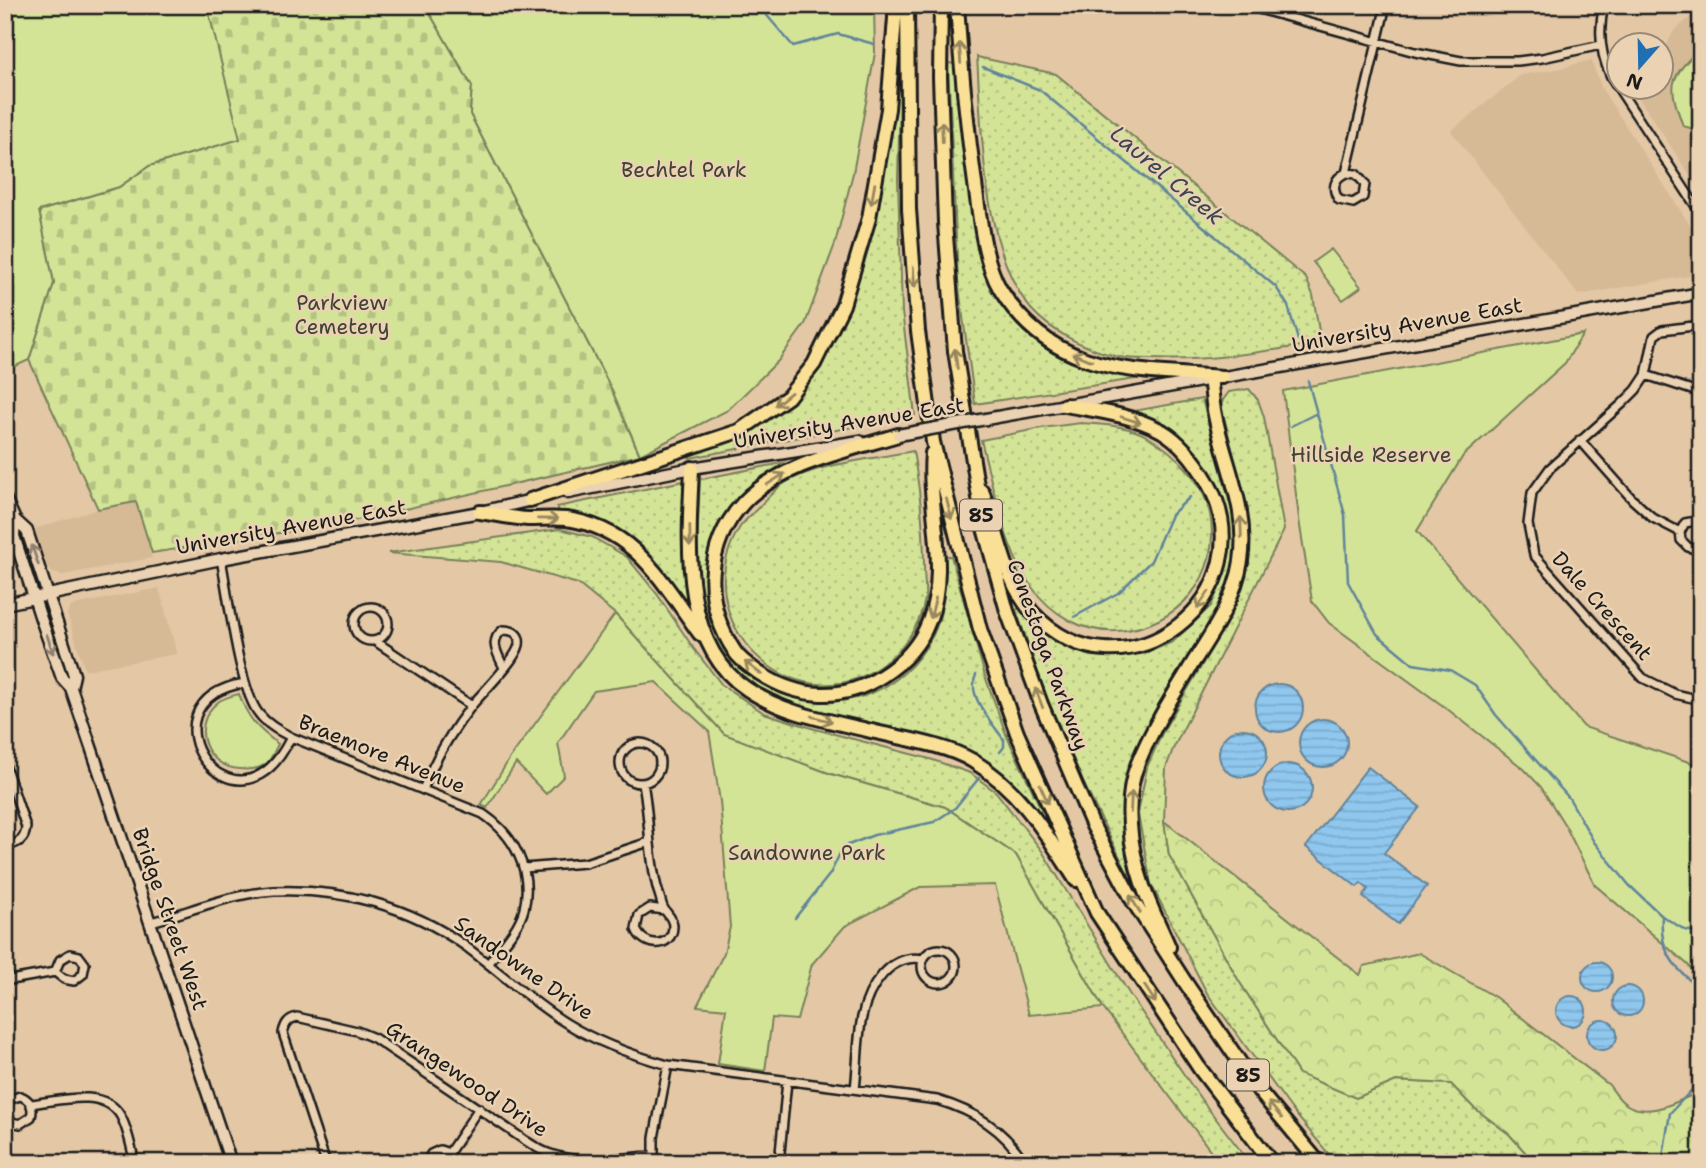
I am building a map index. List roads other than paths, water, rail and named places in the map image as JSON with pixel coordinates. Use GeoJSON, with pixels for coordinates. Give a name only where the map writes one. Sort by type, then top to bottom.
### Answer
{"type":"FeatureCollection","features":[{"type":"Feature","properties":{"kind":"highway"},"geometry":{"type":"LineString","coordinates":[[530,500],[739,431],[788,397],[814,364],[843,305],[869,218],[888,109],[896,5]]}},
{"type":"Feature","properties":{"kind":"highway","name":"85"},"geometry":{"type":"LineString","coordinates":[[906,5],[909,209],[918,331],[933,443],[980,629],[1017,733],[1097,913],[1200,1069],[1272,1163]]}},
{"type":"Feature","properties":{"kind":"highway","name":"Conestoga Parkway"},"geometry":{"type":"LineString","coordinates":[[941,5],[940,77],[945,223],[955,351],[984,528],[1007,611],[1041,704],[1092,824],[1133,901],[1260,1092],[1319,1163]]}},
{"type":"Feature","properties":{"kind":"highway"},"geometry":{"type":"LineString","coordinates":[[957,5],[963,103],[982,238],[998,287],[1020,318],[1049,342],[1085,359],[1134,370],[1216,378],[1214,410],[1237,494],[1242,522],[1241,561],[1231,593],[1208,640],[1175,692],[1137,765],[1129,803],[1134,851],[1142,884],[1185,982]]}},
{"type":"Feature","properties":{"kind":"highway"},"geometry":{"type":"LineString","coordinates":[[973,468],[1016,588],[1032,612],[1055,632],[1085,645],[1119,650],[1146,645],[1172,632],[1190,618],[1208,593],[1219,570],[1223,533],[1215,495],[1195,459],[1162,431],[1128,418],[1065,405]]}},
{"type":"Feature","properties":{"kind":"highway"},"geometry":{"type":"LineString","coordinates":[[898,435],[788,472],[745,501],[720,540],[714,559],[714,612],[736,654],[769,679],[794,690],[820,695],[862,689],[898,666],[920,642],[930,619],[937,589],[937,529],[930,476],[933,443]]}},
{"type":"Feature","properties":{"kind":"highway"},"geometry":{"type":"LineString","coordinates":[[692,468],[692,580],[705,641]]}},
{"type":"Feature","properties":{"kind":"highway"},"geometry":{"type":"LineString","coordinates":[[480,512],[525,519],[566,519],[604,528],[635,549],[661,579],[732,676],[746,689],[789,710],[928,744],[972,760],[1010,788],[1036,818],[1097,913]]}},
{"type":"Feature","properties":{"kind":"main road","name":"University Avenue East"},"geometry":{"type":"LineString","coordinates":[[5,604],[221,558],[480,512],[692,468],[898,435],[1701,293]]}},
{"type":"Feature","properties":{"kind":"main road","name":"Bridge Street West"},"geometry":{"type":"LineString","coordinates":[[5,498],[15,520],[27,531],[74,675],[71,688]]}},
{"type":"Feature","properties":{"kind":"main road","name":"Bridge Street West"},"geometry":{"type":"LineString","coordinates":[[15,520],[14,536],[34,596],[62,678],[71,688],[231,1163]]}},
{"type":"Feature","properties":{"kind":"street"},"geometry":{"type":"LineString","coordinates":[[1244,5],[1436,57],[1488,62],[1542,58],[1601,46]]}},
{"type":"Feature","properties":{"kind":"street"},"geometry":{"type":"LineString","coordinates":[[1346,173],[1356,174],[1364,184],[1363,197],[1353,203],[1343,202],[1335,193],[1337,179],[1346,173],[1386,5]]}},
{"type":"Feature","properties":{"kind":"street"},"geometry":{"type":"LineString","coordinates":[[1604,5],[1601,16],[1603,60],[1611,77],[1701,214]]}},
{"type":"Feature","properties":{"kind":"street","name":"Dale Crescent"},"geometry":{"type":"LineString","coordinates":[[1701,325],[1662,330],[1654,336],[1646,375],[1622,404],[1550,468],[1532,493],[1528,524],[1534,555],[1643,678],[1675,694],[1701,700]]}},
{"type":"Feature","properties":{"kind":"street"},"geometry":{"type":"LineString","coordinates":[[1646,375],[1701,393]]}},
{"type":"Feature","properties":{"kind":"street"},"geometry":{"type":"LineString","coordinates":[[1580,440],[1633,500],[1653,518],[1680,532]]}},
{"type":"Feature","properties":{"kind":"street"},"geometry":{"type":"LineString","coordinates":[[1701,520],[1685,523],[1680,532],[1681,540],[1688,547],[1701,551]]}},
{"type":"Feature","properties":{"kind":"street","name":"Braemore Avenue"},"geometry":{"type":"LineString","coordinates":[[221,558],[245,683],[259,714],[276,729],[291,737],[472,809],[493,821],[517,849],[524,868],[524,910],[513,931],[488,964]]}},
{"type":"Feature","properties":{"kind":"street"},"geometry":{"type":"LineString","coordinates":[[375,641],[387,632],[389,625],[383,611],[370,607],[359,612],[354,624],[358,635],[375,641],[472,706]]}},
{"type":"Feature","properties":{"kind":"street"},"geometry":{"type":"LineString","coordinates":[[424,790],[443,748],[472,706],[504,668],[519,647],[517,634],[511,630],[503,630],[494,640],[504,668]]}},
{"type":"Feature","properties":{"kind":"street"},"geometry":{"type":"LineString","coordinates":[[245,683],[211,695],[201,707],[194,731],[197,751],[204,762],[213,770],[234,780],[254,778],[272,767],[291,737]]}},
{"type":"Feature","properties":{"kind":"street"},"geometry":{"type":"LineString","coordinates":[[635,744],[647,744],[655,750],[660,761],[656,774],[643,783],[629,780],[621,770],[622,752],[635,744]]}},
{"type":"Feature","properties":{"kind":"street"},"geometry":{"type":"LineString","coordinates":[[5,765],[26,827],[25,836],[19,842],[5,847]]}},
{"type":"Feature","properties":{"kind":"street"},"geometry":{"type":"LineString","coordinates":[[643,783],[655,881],[664,910],[673,922],[669,937],[664,941],[654,944],[642,940],[636,929],[639,915],[650,908],[664,910]]}},
{"type":"Feature","properties":{"kind":"street"},"geometry":{"type":"LineString","coordinates":[[524,868],[585,863],[649,842]]}},
{"type":"Feature","properties":{"kind":"street","name":"Sandowne Drive"},"geometry":{"type":"LineString","coordinates":[[151,922],[253,894],[321,892],[362,899],[408,914],[431,925],[463,944],[566,1023],[632,1055],[668,1065],[937,1100],[960,1107],[1000,1132],[1016,1148],[1025,1163]]}},
{"type":"Feature","properties":{"kind":"street"},"geometry":{"type":"LineString","coordinates":[[855,1089],[862,1017],[877,981],[894,964],[910,957],[923,959],[935,949],[946,950],[954,957],[955,973],[942,983],[932,982],[923,975],[923,959]]}},
{"type":"Feature","properties":{"kind":"street"},"geometry":{"type":"LineString","coordinates":[[5,981],[55,972],[64,979],[74,981],[83,974],[85,964],[79,956],[66,955],[60,960],[55,972]]}},
{"type":"Feature","properties":{"kind":"street","name":"Grangewood Drive"},"geometry":{"type":"LineString","coordinates":[[326,1163],[284,1033],[285,1025],[291,1018],[297,1017],[366,1034],[547,1153],[568,1159],[654,1159]]}},
{"type":"Feature","properties":{"kind":"street"},"geometry":{"type":"LineString","coordinates":[[654,1159],[655,1131],[668,1065]]}},
{"type":"Feature","properties":{"kind":"street"},"geometry":{"type":"LineString","coordinates":[[779,1163],[787,1081]]}},
{"type":"Feature","properties":{"kind":"street"},"geometry":{"type":"LineString","coordinates":[[31,1104],[31,1117],[24,1123],[12,1122],[5,1110],[8,1102],[15,1097],[24,1098],[31,1104],[92,1098],[107,1101],[120,1115],[135,1163]]}},
{"type":"Feature","properties":{"kind":"street"},"geometry":{"type":"LineString","coordinates":[[449,1153],[479,1108]]}},
{"type":"Feature","properties":{"kind":"street"},"geometry":{"type":"LineString","coordinates":[[427,1163],[435,1151],[449,1153]]}},
{"type":"Feature","properties":{"kind":"street"},"geometry":{"type":"LineString","coordinates":[[449,1153],[454,1163]]}},
{"type":"Feature","properties":{"kind":"water"},"geometry":{"type":"Polygon","coordinates":[[[1279,684],[1296,691],[1303,708],[1296,725],[1279,732],[1262,725],[1255,708],[1262,691],[1279,684]]]}},
{"type":"Feature","properties":{"kind":"water"},"geometry":{"type":"Polygon","coordinates":[[[1323,719],[1340,726],[1347,743],[1340,760],[1323,767],[1306,760],[1299,743],[1306,726],[1323,719]]]}},
{"type":"Feature","properties":{"kind":"water"},"geometry":{"type":"Polygon","coordinates":[[[1243,729],[1260,736],[1267,753],[1260,770],[1243,777],[1226,770],[1219,753],[1226,736],[1243,729]]]}},
{"type":"Feature","properties":{"kind":"water"},"geometry":{"type":"Polygon","coordinates":[[[1288,764],[1305,771],[1312,788],[1305,805],[1288,812],[1271,805],[1264,788],[1271,771],[1288,764]]]}},
{"type":"Feature","properties":{"kind":"water"},"geometry":{"type":"Polygon","coordinates":[[[1368,767],[1420,807],[1384,853],[1427,886],[1398,924],[1363,897],[1368,889],[1361,883],[1357,887],[1306,847],[1368,767]]]}},
{"type":"Feature","properties":{"kind":"water"},"geometry":{"type":"Polygon","coordinates":[[[1597,962],[1608,966],[1612,977],[1608,988],[1597,992],[1586,988],[1582,977],[1586,966],[1597,962]]]}},
{"type":"Feature","properties":{"kind":"water"},"geometry":{"type":"Polygon","coordinates":[[[1628,986],[1639,990],[1643,1001],[1639,1012],[1628,1016],[1617,1012],[1613,1001],[1617,990],[1628,986]]]}},
{"type":"Feature","properties":{"kind":"water"},"geometry":{"type":"Polygon","coordinates":[[[1571,996],[1582,1000],[1586,1011],[1582,1022],[1571,1026],[1560,1022],[1556,1011],[1560,1000],[1571,996]]]}},
{"type":"Feature","properties":{"kind":"water"},"geometry":{"type":"Polygon","coordinates":[[[1602,1020],[1613,1024],[1617,1035],[1613,1046],[1602,1050],[1591,1046],[1587,1035],[1591,1024],[1602,1020]]]}},
{"type":"Feature","properties":{"kind":"waterway","name":"Laurel Creek"},"geometry":{"type":"LineString","coordinates":[[758,5],[793,46],[838,34],[874,44]]}},
{"type":"Feature","properties":{"kind":"waterway","name":"Laurel Creek"},"geometry":{"type":"LineString","coordinates":[[983,67],[1040,90],[1276,287],[1288,306],[1298,340]]}},
{"type":"Feature","properties":{"kind":"waterway"},"geometry":{"type":"LineString","coordinates":[[1308,381],[1345,515],[1348,582],[1377,634],[1413,664],[1450,670],[1475,685],[1496,715],[1569,798],[1594,842],[1629,885],[1662,916],[1685,930],[1701,933]]}},
{"type":"Feature","properties":{"kind":"waterway"},"geometry":{"type":"LineString","coordinates":[[1291,426],[1317,413]]}},
{"type":"Feature","properties":{"kind":"waterway"},"geometry":{"type":"LineString","coordinates":[[1074,617],[1118,593],[1151,561],[1171,515],[1190,497]]}},
{"type":"Feature","properties":{"kind":"waterway"},"geometry":{"type":"LineString","coordinates":[[976,675],[974,691],[977,700],[1004,740],[1004,747],[1000,752]]}},
{"type":"Feature","properties":{"kind":"waterway"},"geometry":{"type":"LineString","coordinates":[[795,918],[830,874],[843,847],[874,835],[934,822],[955,808],[979,778]]}},
{"type":"Feature","properties":{"kind":"waterway"},"geometry":{"type":"LineString","coordinates":[[1662,916],[1666,950],[1676,966],[1701,991]]}},
{"type":"Feature","properties":{"kind":"waterway"},"geometry":{"type":"LineString","coordinates":[[1662,1163],[1670,1113],[1701,1080]]}},
{"type":"Feature","properties":{"kind":"park label","name":"Bechtel Park"},"geometry":{"type":"Point","coordinates":[684,170]}},
{"type":"Feature","properties":{"kind":"park label","name":"Parkview Cemetery"},"geometry":{"type":"Point","coordinates":[342,315]}},
{"type":"Feature","properties":{"kind":"park label","name":"Hillside Reserve"},"geometry":{"type":"Point","coordinates":[1371,455]}},
{"type":"Feature","properties":{"kind":"park label","name":"Sandowne Park"},"geometry":{"type":"Point","coordinates":[807,853]}}]}
